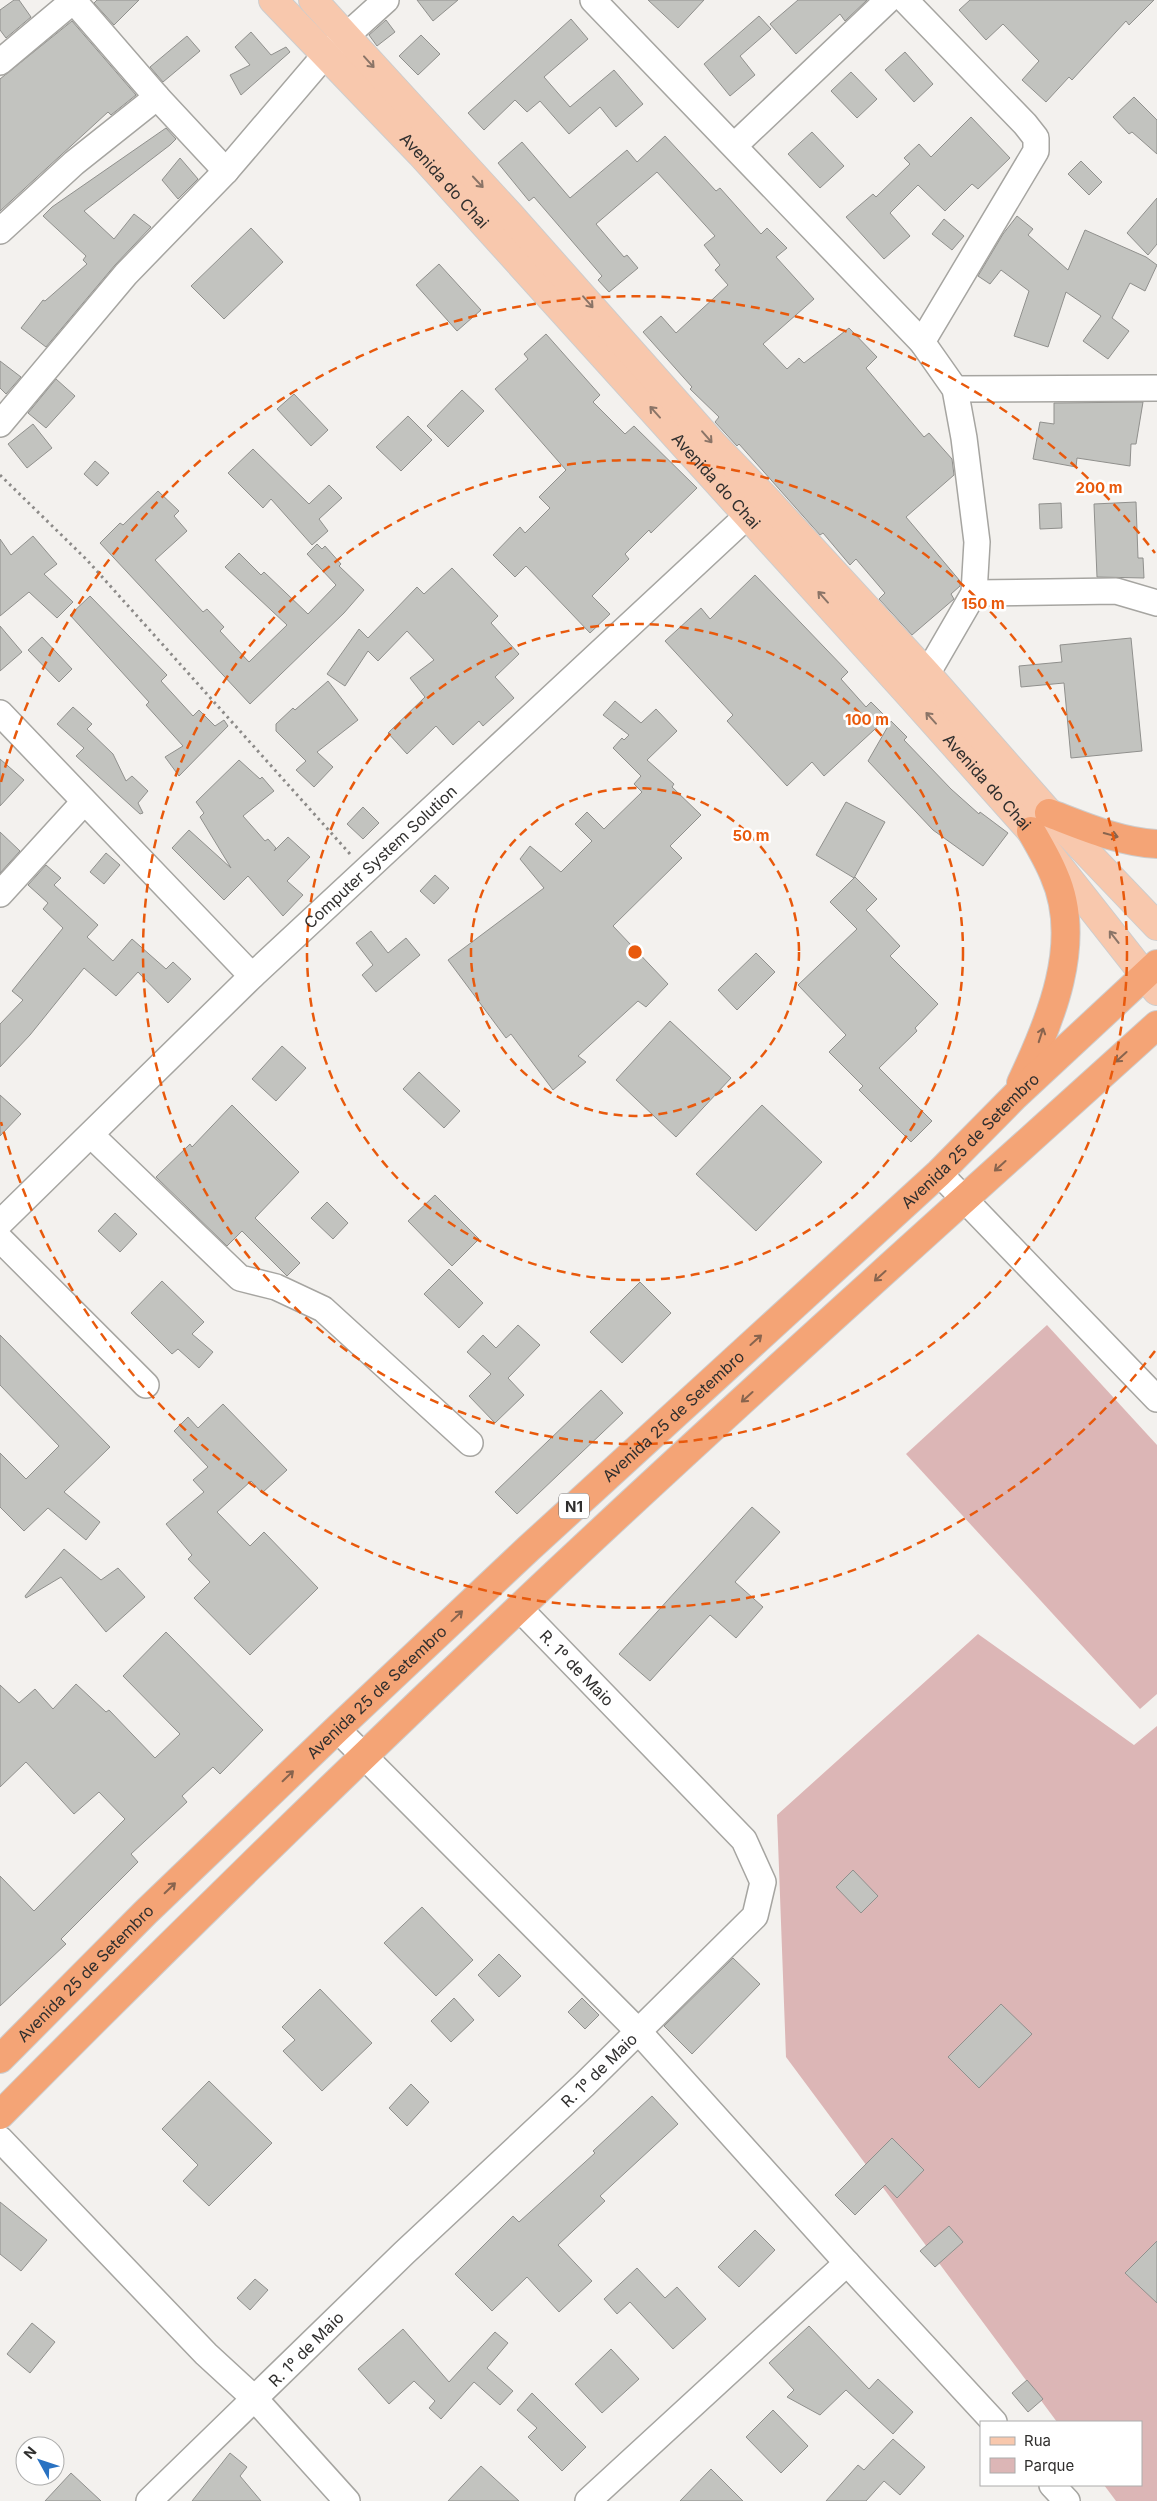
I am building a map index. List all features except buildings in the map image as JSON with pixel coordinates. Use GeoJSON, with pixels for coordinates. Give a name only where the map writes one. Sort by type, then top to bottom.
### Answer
{"type":"FeatureCollection","features":[{"type":"Feature","properties":{"kind":"highway"},"geometry":{"type":"LineString","coordinates":[[1015,1096],[1036,1050],[1058,986],[1066,943],[1064,905],[1040,822],[1094,830],[1141,843],[1157,844]]}},
{"type":"Feature","properties":{"kind":"highway","name":"Avenida 25 de Setembro"},"geometry":{"type":"LineString","coordinates":[[0,2059],[146,1912],[528,1549],[939,1173],[1015,1096],[1153,977]]}},
{"type":"Feature","properties":{"kind":"highway","name":"N1"},"geometry":{"type":"LineString","coordinates":[[0,2115],[174,1940],[363,1755],[555,1574],[1157,1025]]}},
{"type":"Feature","properties":{"kind":"highway"},"geometry":{"type":"LineString","coordinates":[[528,1549],[555,1574]]}},
{"type":"Feature","properties":{"kind":"highway"},"geometry":{"type":"LineString","coordinates":[[146,1912],[174,1940]]}},
{"type":"Feature","properties":{"kind":"main road","name":"Avenida do Chai"},"geometry":{"type":"LineString","coordinates":[[273,0],[757,506],[927,674],[1040,822],[1153,977]]}},
{"type":"Feature","properties":{"kind":"main road","name":"Avenida do Chai"},"geometry":{"type":"LineString","coordinates":[[313,0],[714,445],[757,506],[1040,822],[1157,926]]}},
{"type":"Feature","properties":{"kind":"street"},"geometry":{"type":"LineString","coordinates":[[0,62],[73,0],[157,97],[226,170]]}},
{"type":"Feature","properties":{"kind":"street"},"geometry":{"type":"LineString","coordinates":[[0,424],[126,274],[226,170],[325,56],[386,0]]}},
{"type":"Feature","properties":{"kind":"street"},"geometry":{"type":"LineString","coordinates":[[593,0],[735,145],[922,342],[955,389],[967,455],[976,542],[974,593],[927,674]]}},
{"type":"Feature","properties":{"kind":"street"},"geometry":{"type":"LineString","coordinates":[[735,145],[888,0]]}},
{"type":"Feature","properties":{"kind":"street"},"geometry":{"type":"LineString","coordinates":[[905,0],[1025,124],[1036,138],[1036,151],[922,342]]}},
{"type":"Feature","properties":{"kind":"street"},"geometry":{"type":"LineString","coordinates":[[0,232],[74,163],[157,97]]}},
{"type":"Feature","properties":{"kind":"street"},"geometry":{"type":"LineString","coordinates":[[955,389],[1157,388]]}},
{"type":"Feature","properties":{"kind":"street","name":"Computer System Solution"},"geometry":{"type":"LineString","coordinates":[[0,1223],[252,976],[757,506]]}},
{"type":"Feature","properties":{"kind":"street"},"geometry":{"type":"LineString","coordinates":[[974,593],[1116,591],[1157,603]]}},
{"type":"Feature","properties":{"kind":"street"},"geometry":{"type":"LineString","coordinates":[[0,713],[252,976]]}},
{"type":"Feature","properties":{"kind":"street"},"geometry":{"type":"LineString","coordinates":[[0,894],[84,802]]}},
{"type":"Feature","properties":{"kind":"street"},"geometry":{"type":"LineString","coordinates":[[90,1134],[240,1278],[276,1287],[322,1309],[470,1443]]}},
{"type":"Feature","properties":{"kind":"street"},"geometry":{"type":"LineString","coordinates":[[939,1173],[1157,1399]]}},
{"type":"Feature","properties":{"kind":"street"},"geometry":{"type":"LineString","coordinates":[[0,1239],[146,1385]]}},
{"type":"Feature","properties":{"kind":"street","name":"R. 1º de Maio"},"geometry":{"type":"LineString","coordinates":[[149,2501],[404,2253],[639,2032],[755,1916],[763,1882],[744,1840],[519,1608]]}},
{"type":"Feature","properties":{"kind":"street"},"geometry":{"type":"LineString","coordinates":[[337,1730],[639,2032],[847,2263],[993,2421]]}},
{"type":"Feature","properties":{"kind":"street"},"geometry":{"type":"LineString","coordinates":[[0,2139],[206,2354],[255,2399],[347,2501]]}},
{"type":"Feature","properties":{"kind":"street"},"geometry":{"type":"LineString","coordinates":[[588,2501],[847,2263]]}},
{"type":"Feature","properties":{"kind":"path"},"geometry":{"type":"LineString","coordinates":[[0,475],[88,560],[366,871]]}},
{"type":"Feature","properties":{"kind":"green space"},"geometry":{"type":"Polygon","coordinates":[[[1047,1325],[1157,1445],[1157,1694],[1140,1709],[906,1454],[1047,1325]]]}},
{"type":"Feature","properties":{"kind":"green space"},"geometry":{"type":"Polygon","coordinates":[[[978,1634],[1134,1745],[1157,1726],[1157,2501],[1116,2501],[1105,2486],[1142,2486],[1142,2421],[1056,2421],[786,2057],[777,1815],[978,1634]]]}}]}
